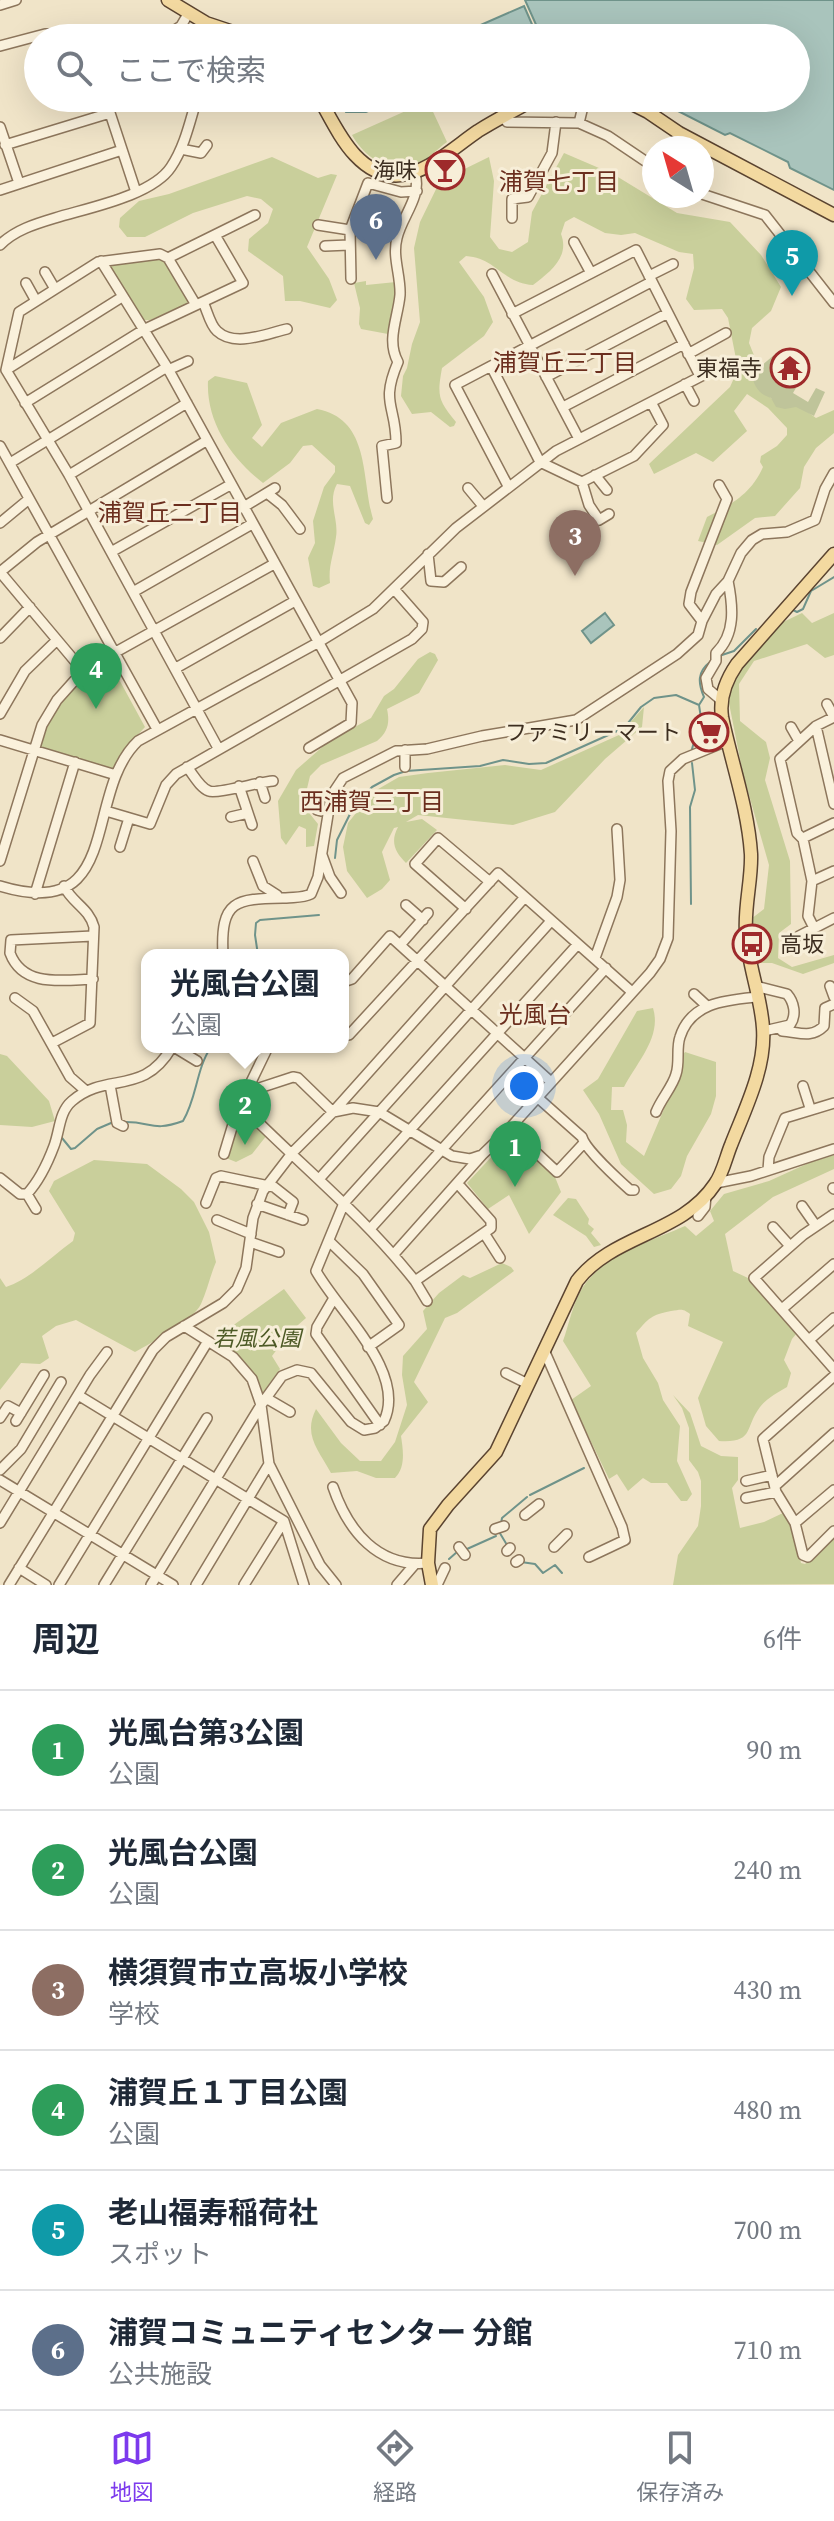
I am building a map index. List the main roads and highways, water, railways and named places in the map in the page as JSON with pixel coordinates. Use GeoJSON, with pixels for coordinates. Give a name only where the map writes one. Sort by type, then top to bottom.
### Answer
{"type":"FeatureCollection","features":[{"type":"Feature","properties":{"kind":"main road"},"geometry":{"type":"LineString","coordinates":[[168,0],[204,24]]}},
{"type":"Feature","properties":{"kind":"main road"},"geometry":{"type":"LineString","coordinates":[[327,112],[348,146],[364,163],[385,174],[415,174],[511,112]]}},
{"type":"Feature","properties":{"kind":"main road"},"geometry":{"type":"LineString","coordinates":[[648,112],[679,133],[834,215]]}},
{"type":"Feature","properties":{"kind":"main road"},"geometry":{"type":"LineString","coordinates":[[434,1585],[421,1563],[430,1529],[496,1452],[577,1281],[585,1271],[614,1250],[691,1210],[716,1183],[761,1061],[764,1031],[746,929],[751,866],[748,831],[722,717],[721,700],[737,664],[834,554]]}},
{"type":"Feature","properties":{"kind":"water"},"geometry":{"type":"Polygon","coordinates":[[[525,0],[834,0],[834,190],[790,168],[788,162],[680,112],[810,112],[810,24],[536,24],[525,0]]]}},
{"type":"Feature","properties":{"kind":"water"},"geometry":{"type":"Polygon","coordinates":[[[524,6],[532,24],[483,24],[524,6]]]}},
{"type":"Feature","properties":{"kind":"water"},"geometry":{"type":"Polygon","coordinates":[[[374,199],[389,205],[380,232],[364,227],[374,199]]]}},
{"type":"Feature","properties":{"kind":"water"},"geometry":{"type":"Polygon","coordinates":[[[605,613],[614,625],[591,643],[582,631],[605,613]]]}},
{"type":"Feature","properties":{"kind":"waterway"},"geometry":{"type":"LineString","coordinates":[[791,609],[797,612],[803,609],[811,591],[834,577]]}},
{"type":"Feature","properties":{"kind":"waterway"},"geometry":{"type":"LineString","coordinates":[[719,656],[734,651],[756,629]]}},
{"type":"Feature","properties":{"kind":"waterway"},"geometry":{"type":"LineString","coordinates":[[335,858],[337,840],[353,808],[372,787],[394,775],[406,771],[480,766],[503,760],[546,763],[624,728],[641,707],[654,698],[676,695],[699,705],[704,697],[701,674],[710,662]]}},
{"type":"Feature","properties":{"kind":"waterway"},"geometry":{"type":"LineString","coordinates":[[692,749],[701,718],[699,705]]}},
{"type":"Feature","properties":{"kind":"waterway"},"geometry":{"type":"LineString","coordinates":[[691,904],[690,807],[695,790],[692,763]]}},
{"type":"Feature","properties":{"kind":"waterway"},"geometry":{"type":"LineString","coordinates":[[257,949],[256,923],[260,920],[319,915]]}},
{"type":"Feature","properties":{"kind":"waterway"},"geometry":{"type":"LineString","coordinates":[[126,1122],[159,1126],[183,1121],[208,1053]]}},
{"type":"Feature","properties":{"kind":"waterway"},"geometry":{"type":"LineString","coordinates":[[62,1138],[71,1149],[75,1148],[97,1129],[111,1123]]}},
{"type":"Feature","properties":{"kind":"waterway"},"geometry":{"type":"LineString","coordinates":[[530,1495],[584,1468]]}},
{"type":"Feature","properties":{"kind":"waterway"},"geometry":{"type":"LineString","coordinates":[[501,1524],[502,1518],[527,1497]]}},
{"type":"Feature","properties":{"kind":"waterway"},"geometry":{"type":"LineString","coordinates":[[498,1530],[507,1545]]}},
{"type":"Feature","properties":{"kind":"waterway"},"geometry":{"type":"LineString","coordinates":[[467,1549],[496,1536]]}},
{"type":"Feature","properties":{"kind":"waterway"},"geometry":{"type":"LineString","coordinates":[[449,1559],[457,1552]]}},
{"type":"Feature","properties":{"kind":"waterway"},"geometry":{"type":"LineString","coordinates":[[521,1562],[535,1564],[543,1573],[555,1565],[562,1573]]}},
{"type":"Feature","properties":{"kind":"place","name":"海味"},"geometry":{"type":"Point","coordinates":[445,170]}},
{"type":"Feature","properties":{"kind":"place","name":"浦賀コミュニティセンター 分館"},"geometry":{"type":"Point","coordinates":[376,260]}},
{"type":"Feature","properties":{"kind":"place","name":"老山福寿稲荷社"},"geometry":{"type":"Point","coordinates":[792,296]}},
{"type":"Feature","properties":{"kind":"place","name":"東福寺"},"geometry":{"type":"Point","coordinates":[790,368]}},
{"type":"Feature","properties":{"kind":"place","name":"横須賀市立高坂小学校"},"geometry":{"type":"Point","coordinates":[575,576]}},
{"type":"Feature","properties":{"kind":"place","name":"浦賀丘１丁目公園"},"geometry":{"type":"Point","coordinates":[96,709]}},
{"type":"Feature","properties":{"kind":"place","name":"ファミリーマート"},"geometry":{"type":"Point","coordinates":[709,732]}},
{"type":"Feature","properties":{"kind":"place","name":"高坂"},"geometry":{"type":"Point","coordinates":[752,944]}},
{"type":"Feature","properties":{"kind":"place","name":"光風台公園"},"geometry":{"type":"Point","coordinates":[245,1145]}},
{"type":"Feature","properties":{"kind":"place","name":"光風台第3公園"},"geometry":{"type":"Point","coordinates":[515,1187]}},
{"type":"Feature","properties":{"kind":"district","name":"浦賀七丁目"},"geometry":{"type":"Point","coordinates":[559,181]}},
{"type":"Feature","properties":{"kind":"district","name":"浦賀丘三丁目"},"geometry":{"type":"Point","coordinates":[565,362]}},
{"type":"Feature","properties":{"kind":"district","name":"浦賀丘二丁目"},"geometry":{"type":"Point","coordinates":[170,512]}},
{"type":"Feature","properties":{"kind":"district","name":"西浦賀三丁目"},"geometry":{"type":"Point","coordinates":[372,801]}},
{"type":"Feature","properties":{"kind":"district","name":"光風台"},"geometry":{"type":"Point","coordinates":[535,1014]}},
{"type":"Feature","properties":{"kind":"park label","name":"若風公園"},"geometry":{"type":"Point","coordinates":[257,1338]}}]}
